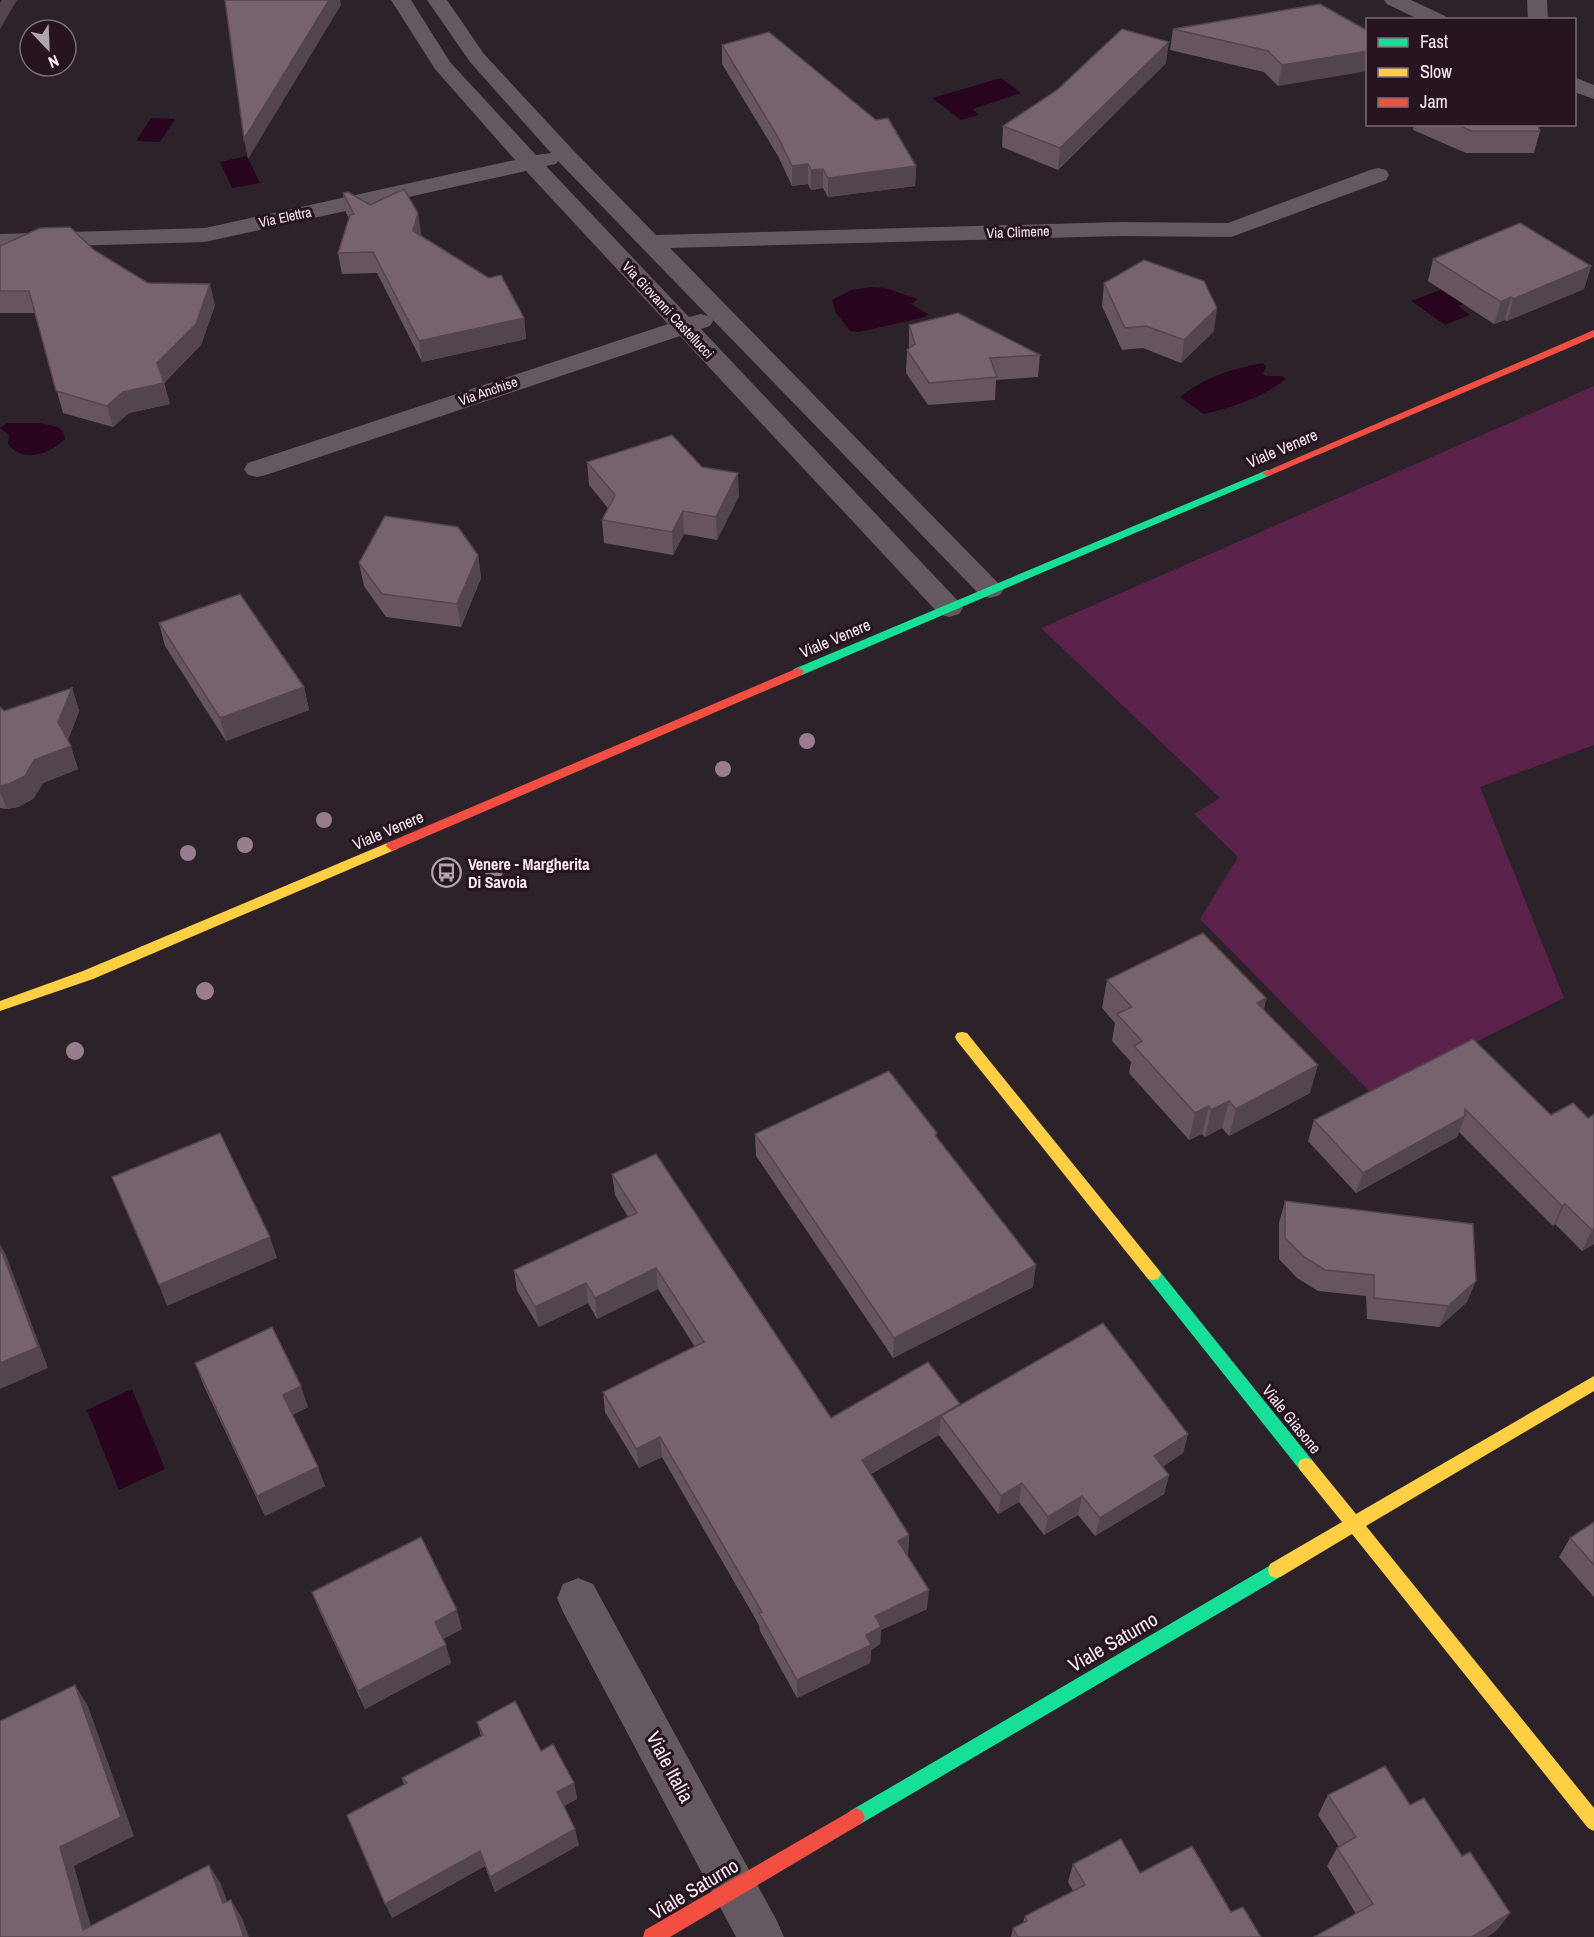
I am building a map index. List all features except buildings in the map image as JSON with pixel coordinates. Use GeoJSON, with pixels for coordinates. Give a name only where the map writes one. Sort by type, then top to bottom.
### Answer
{"type":"FeatureCollection","features":[{"type":"Feature","properties":{"kind":"street","name":"Via Giovanni Castellucci"},"geometry":{"type":"LineString","coordinates":[[402,0],[442,65],[529,164],[949,608]]}},
{"type":"Feature","properties":{"kind":"street","name":"Via Giovanni Castellucci"},"geometry":{"type":"LineString","coordinates":[[437,0],[477,58],[565,155],[990,590]]}},
{"type":"Feature","properties":{"kind":"street"},"geometry":{"type":"LineString","coordinates":[[1394,0],[1434,18]]}},
{"type":"Feature","properties":{"kind":"street"},"geometry":{"type":"LineString","coordinates":[[1537,0],[1538,18]]}},
{"type":"Feature","properties":{"kind":"street"},"geometry":{"type":"LineString","coordinates":[[1576,84],[1594,93]]}},
{"type":"Feature","properties":{"kind":"street","name":"Via Elettra"},"geometry":{"type":"LineString","coordinates":[[0,241],[205,235],[565,155]]}},
{"type":"Feature","properties":{"kind":"street","name":"Via Climene"},"geometry":{"type":"LineString","coordinates":[[649,242],[1119,229],[1231,230],[1378,175]]}},
{"type":"Feature","properties":{"kind":"street","name":"Via Anchise"},"geometry":{"type":"LineString","coordinates":[[257,469],[720,315]]}},
{"type":"Feature","properties":{"kind":"street","name":"Viale Venere"},"geometry":{"type":"LineString","coordinates":[[88,975],[1594,333]]}},
{"type":"Feature","properties":{"kind":"street"},"geometry":{"type":"LineString","coordinates":[[0,1006],[88,975]]}},
{"type":"Feature","properties":{"kind":"street"},"geometry":{"type":"LineString","coordinates":[[18,1016],[88,975]]}},
{"type":"Feature","properties":{"kind":"street","name":"Viale Giasone"},"geometry":{"type":"LineString","coordinates":[[962,1037],[1594,1822]]}},
{"type":"Feature","properties":{"kind":"street","name":"Viale Saturno"},"geometry":{"type":"LineString","coordinates":[[652,1937],[1594,1383]]}},
{"type":"Feature","properties":{"kind":"street","name":"Viale Italia"},"geometry":{"type":"LineString","coordinates":[[578,1598],[761,1937]]}},
{"type":"Feature","properties":{"kind":"shaded area"},"geometry":{"type":"Polygon","coordinates":[[[1001,78],[1021,93],[973,109],[979,115],[961,120],[932,98],[1001,78]]]}},
{"type":"Feature","properties":{"kind":"shaded area"},"geometry":{"type":"Polygon","coordinates":[[[151,118],[175,119],[160,142],[136,141],[151,118]]]}},
{"type":"Feature","properties":{"kind":"shaded area"},"geometry":{"type":"Polygon","coordinates":[[[247,156],[260,183],[232,188],[220,162],[247,156]]]}},
{"type":"Feature","properties":{"kind":"shaded area"},"geometry":{"type":"Polygon","coordinates":[[[1480,275],[1502,290],[1458,306],[1470,315],[1445,325],[1411,301],[1480,275]]]}},
{"type":"Feature","properties":{"kind":"shaded area"},"geometry":{"type":"Polygon","coordinates":[[[885,288],[918,299],[911,304],[928,314],[925,317],[859,332],[850,331],[836,313],[832,300],[851,290],[885,288]]]}},
{"type":"Feature","properties":{"kind":"shaded area"},"geometry":{"type":"Polygon","coordinates":[[[1263,363],[1266,366],[1263,374],[1282,376],[1286,379],[1267,392],[1247,401],[1204,414],[1180,397],[1199,384],[1219,375],[1263,363]]]}},
{"type":"Feature","properties":{"kind":"shaded area"},"geometry":{"type":"Polygon","coordinates":[[[1594,386],[1594,745],[1480,787],[1564,998],[1372,1094],[1200,919],[1238,857],[1194,814],[1220,798],[1041,628],[1594,386]]]}},
{"type":"Feature","properties":{"kind":"shaded area"},"geometry":{"type":"Polygon","coordinates":[[[7,423],[40,423],[58,427],[63,431],[65,439],[52,449],[36,455],[21,454],[8,444],[9,435],[0,428],[7,423]]]}},
{"type":"Feature","properties":{"kind":"shaded area"},"geometry":{"type":"Polygon","coordinates":[[[132,1389],[165,1469],[119,1490],[87,1410],[132,1389]]]}},
{"type":"Feature","properties":{"kind":"traffic: fast"},"geometry":{"type":"LineString","coordinates":[[798,672],[1267,473]]}},
{"type":"Feature","properties":{"kind":"traffic: fast"},"geometry":{"type":"LineString","coordinates":[[1153,1274],[1306,1465]]}},
{"type":"Feature","properties":{"kind":"traffic: fast"},"geometry":{"type":"LineString","coordinates":[[856,1817],[1276,1570]]}},
{"type":"Feature","properties":{"kind":"traffic: slow"},"geometry":{"type":"LineString","coordinates":[[0,1006],[88,975],[392,846]]}},
{"type":"Feature","properties":{"kind":"traffic: slow"},"geometry":{"type":"LineString","coordinates":[[962,1037],[1153,1274]]}},
{"type":"Feature","properties":{"kind":"traffic: slow"},"geometry":{"type":"LineString","coordinates":[[1276,1570],[1594,1383]]}},
{"type":"Feature","properties":{"kind":"traffic: slow"},"geometry":{"type":"LineString","coordinates":[[1306,1465],[1594,1822]]}},
{"type":"Feature","properties":{"kind":"traffic: jam"},"geometry":{"type":"LineString","coordinates":[[1267,473],[1594,333]]}},
{"type":"Feature","properties":{"kind":"traffic: jam"},"geometry":{"type":"LineString","coordinates":[[392,846],[798,672]]}},
{"type":"Feature","properties":{"kind":"traffic: jam"},"geometry":{"type":"LineString","coordinates":[[652,1937],[856,1817]]}},
{"type":"Feature","properties":{"kind":"place","name":"Venere - Margherita Di Savoia"},"geometry":{"type":"Point","coordinates":[447,873]}}]}
